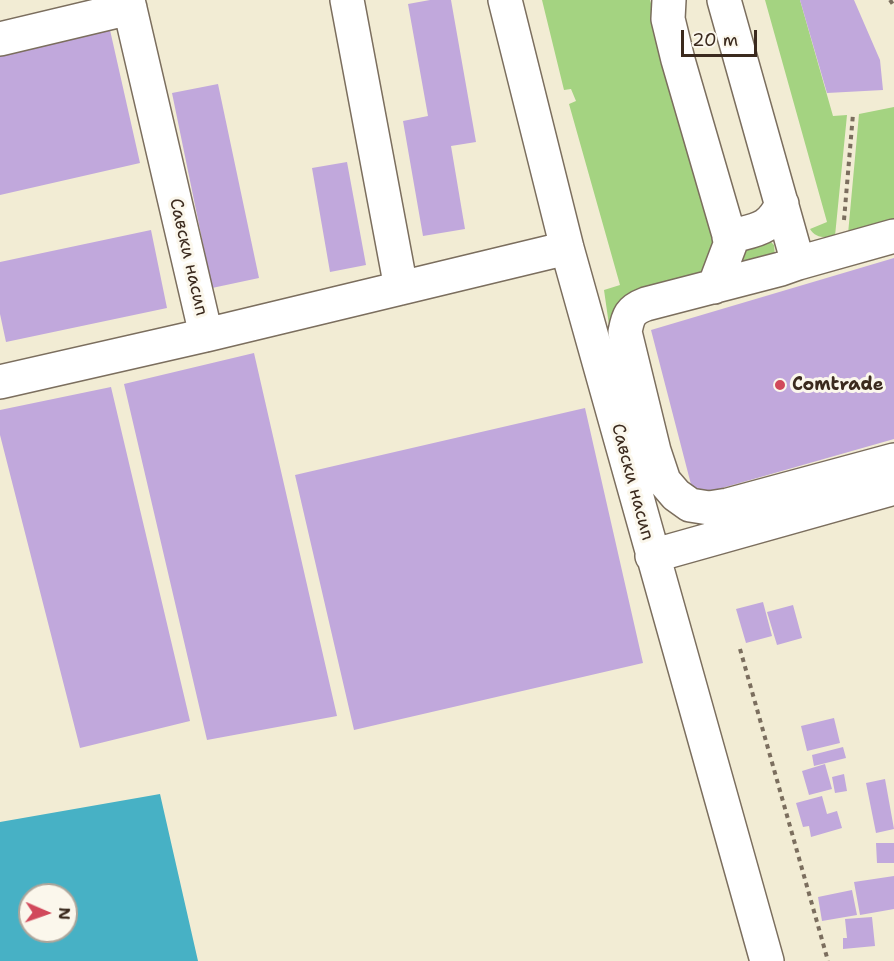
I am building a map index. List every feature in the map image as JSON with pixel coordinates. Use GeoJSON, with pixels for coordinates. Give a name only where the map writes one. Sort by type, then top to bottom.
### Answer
{"type":"FeatureCollection","features":[{"type":"Feature","properties":{"kind":"lane"},"geometry":{"type":"LineString","coordinates":[[347,0],[402,288]]}},
{"type":"Feature","properties":{"kind":"lane","name":"Савски насип"},"geometry":{"type":"LineString","coordinates":[[505,0],[567,248],[767,961]]}},
{"type":"Feature","properties":{"kind":"lane"},"geometry":{"type":"LineString","coordinates":[[669,0],[668,18],[678,60],[731,242],[714,287]]}},
{"type":"Feature","properties":{"kind":"lane"},"geometry":{"type":"LineString","coordinates":[[724,0],[798,263]]}},
{"type":"Feature","properties":{"kind":"lane","name":"Савски насип"},"geometry":{"type":"LineString","coordinates":[[0,39],[129,4],[206,335],[0,382]]}},
{"type":"Feature","properties":{"kind":"lane"},"geometry":{"type":"LineString","coordinates":[[729,237],[762,228],[774,220],[782,204]]}},
{"type":"Feature","properties":{"kind":"lane"},"geometry":{"type":"LineString","coordinates":[[894,236],[646,304],[635,308],[628,319],[625,332],[654,451],[664,482],[690,505],[709,508],[728,505],[894,460]]}},
{"type":"Feature","properties":{"kind":"lane"},"geometry":{"type":"LineString","coordinates":[[206,335],[567,248]]}},
{"type":"Feature","properties":{"kind":"lane"},"geometry":{"type":"LineString","coordinates":[[652,556],[894,488]]}},
{"type":"Feature","properties":{"kind":"path"},"geometry":{"type":"LineString","coordinates":[[890,0],[894,6]]}},
{"type":"Feature","properties":{"kind":"path"},"geometry":{"type":"LineString","coordinates":[[841,251],[853,114]]}},
{"type":"Feature","properties":{"kind":"path"},"geometry":{"type":"LineString","coordinates":[[740,649],[828,961]]}},
{"type":"Feature","properties":{"kind":"green space"},"geometry":{"type":"Polygon","coordinates":[[[542,0],[650,0],[720,242],[703,275],[609,325],[604,290],[620,285],[569,104],[576,101],[571,89],[564,90],[542,0]]]}},
{"type":"Feature","properties":{"kind":"green space"},"geometry":{"type":"Polygon","coordinates":[[[765,0],[800,0],[833,116],[847,115],[835,236],[821,237],[810,229],[827,222],[765,0]]]}},
{"type":"Feature","properties":{"kind":"green space"},"geometry":{"type":"Polygon","coordinates":[[[894,107],[894,220],[848,234],[859,114],[894,107]]]}},
{"type":"Feature","properties":{"kind":"green space"},"geometry":{"type":"Polygon","coordinates":[[[770,241],[774,245],[775,256],[740,264],[742,245],[770,241]]]}},
{"type":"Feature","properties":{"kind":"water"},"geometry":{"type":"Polygon","coordinates":[[[160,794],[198,961],[0,961],[0,822],[160,794]]]}},
{"type":"Feature","properties":{"kind":"building"},"geometry":{"type":"Polygon","coordinates":[[[430,0],[451,0],[476,142],[451,146],[465,229],[423,236],[403,121],[428,116],[408,4],[430,0]]]}},
{"type":"Feature","properties":{"kind":"building"},"geometry":{"type":"Polygon","coordinates":[[[800,0],[854,0],[880,60],[883,90],[827,93],[800,0]]]}},
{"type":"Feature","properties":{"kind":"building"},"geometry":{"type":"Polygon","coordinates":[[[110,30],[140,163],[0,195],[0,55],[110,30]]]}},
{"type":"Feature","properties":{"kind":"building"},"geometry":{"type":"Polygon","coordinates":[[[218,84],[259,278],[212,288],[172,93],[218,84]]]}},
{"type":"Feature","properties":{"kind":"building"},"geometry":{"type":"Polygon","coordinates":[[[347,162],[366,265],[330,272],[312,168],[347,162]]]}},
{"type":"Feature","properties":{"kind":"building"},"geometry":{"type":"Polygon","coordinates":[[[151,230],[167,308],[6,342],[0,314],[0,262],[151,230]]]}},
{"type":"Feature","properties":{"kind":"building","name":"Comtrade"},"geometry":{"type":"Polygon","coordinates":[[[894,258],[894,439],[694,496],[651,330],[894,258]]]}},
{"type":"Feature","properties":{"kind":"building"},"geometry":{"type":"Polygon","coordinates":[[[254,353],[337,716],[207,740],[124,384],[254,353]]]}},
{"type":"Feature","properties":{"kind":"building"},"geometry":{"type":"Polygon","coordinates":[[[111,387],[190,721],[80,748],[0,435],[0,410],[111,387]]]}},
{"type":"Feature","properties":{"kind":"building"},"geometry":{"type":"Polygon","coordinates":[[[585,408],[643,663],[354,730],[295,475],[585,408]]]}},
{"type":"Feature","properties":{"kind":"building"},"geometry":{"type":"Polygon","coordinates":[[[763,602],[772,636],[746,643],[736,609],[763,602]]]}},
{"type":"Feature","properties":{"kind":"building"},"geometry":{"type":"Polygon","coordinates":[[[793,605],[802,638],[777,645],[767,612],[793,605]]]}},
{"type":"Feature","properties":{"kind":"building"},"geometry":{"type":"Polygon","coordinates":[[[834,718],[840,743],[807,751],[801,726],[834,718]]]}},
{"type":"Feature","properties":{"kind":"building"},"geometry":{"type":"Polygon","coordinates":[[[843,747],[846,758],[814,766],[812,755],[843,747]]]}},
{"type":"Feature","properties":{"kind":"building"},"geometry":{"type":"Polygon","coordinates":[[[825,764],[832,789],[809,795],[802,771],[825,764]]]}},
{"type":"Feature","properties":{"kind":"building"},"geometry":{"type":"Polygon","coordinates":[[[844,774],[847,791],[835,793],[832,777],[844,774]]]}},
{"type":"Feature","properties":{"kind":"building"},"geometry":{"type":"Polygon","coordinates":[[[885,779],[894,829],[876,833],[866,783],[885,779]]]}},
{"type":"Feature","properties":{"kind":"building"},"geometry":{"type":"Polygon","coordinates":[[[822,796],[827,814],[837,811],[842,828],[811,837],[809,826],[803,827],[796,803],[822,796]]]}},
{"type":"Feature","properties":{"kind":"building"},"geometry":{"type":"Polygon","coordinates":[[[876,843],[894,843],[894,863],[877,863],[876,843]]]}},
{"type":"Feature","properties":{"kind":"building"},"geometry":{"type":"Polygon","coordinates":[[[894,876],[894,909],[860,915],[854,882],[894,876]]]}},
{"type":"Feature","properties":{"kind":"building"},"geometry":{"type":"Polygon","coordinates":[[[852,890],[857,915],[822,921],[818,897],[852,890]]]}},
{"type":"Feature","properties":{"kind":"building"},"geometry":{"type":"Polygon","coordinates":[[[872,917],[875,946],[843,949],[843,938],[847,938],[845,919],[872,917]]]}},
{"type":"Feature","properties":{"kind":"place","name":"Comtrade"},"geometry":{"type":"Point","coordinates":[780,385]}}]}
